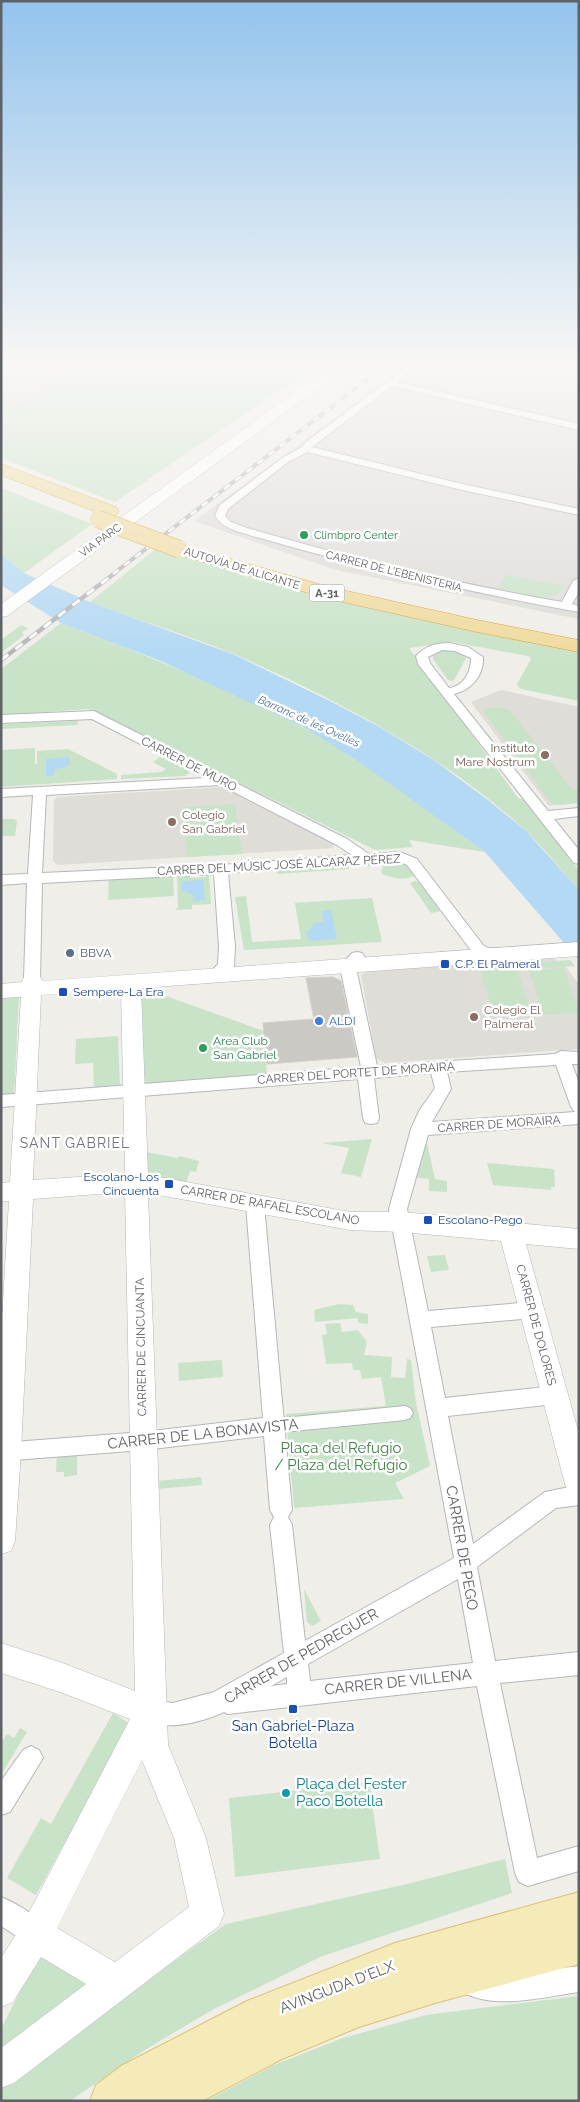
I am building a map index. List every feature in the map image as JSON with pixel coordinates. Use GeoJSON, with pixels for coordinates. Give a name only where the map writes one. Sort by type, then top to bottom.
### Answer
{"type":"FeatureCollection","features":[{"type":"Feature","properties":{"kind":"highway","name":"AUTOVÍA DE ALICANTE"},"geometry":{"type":"LineString","coordinates":[[1,469],[104,515]]}},
{"type":"Feature","properties":{"kind":"highway","name":"AUTOVÍA DE ALICANTE"},"geometry":{"type":"LineString","coordinates":[[1,481],[325,592],[467,624],[579,646]]}},
{"type":"Feature","properties":{"kind":"highway","name":"AUTOVÍA DE ALICANTE"},"geometry":{"type":"LineString","coordinates":[[184,545],[327,580],[484,615],[579,632]]}},
{"type":"Feature","properties":{"kind":"main road","name":"VIA PARC"},"geometry":{"type":"LineString","coordinates":[[1,612],[74,553],[195,464]]}},
{"type":"Feature","properties":{"kind":"main road","name":"VIA PARC"},"geometry":{"type":"LineString","coordinates":[[1,599],[74,553],[201,464]]}},
{"type":"Feature","properties":{"kind":"main road","name":"AVINGUDA D'ELX"},"geometry":{"type":"LineString","coordinates":[[112,2101],[137,2082],[262,2016],[395,1964],[579,1913]]}},
{"type":"Feature","properties":{"kind":"main road","name":"AVINGUDA D'ELX"},"geometry":{"type":"LineString","coordinates":[[154,2101],[267,2044],[358,2006],[435,1982],[579,1943]]}},
{"type":"Feature","properties":{"kind":"street","name":"CARRER DE L'EBENISTERIA"},"geometry":{"type":"LineString","coordinates":[[280,464],[220,512],[220,516],[228,524],[307,549],[453,586],[579,610]]}},
{"type":"Feature","properties":{"kind":"street"},"geometry":{"type":"LineString","coordinates":[[368,464],[579,512]]}},
{"type":"Feature","properties":{"kind":"street"},"geometry":{"type":"LineString","coordinates":[[565,607],[579,581]]}},
{"type":"Feature","properties":{"kind":"street"},"geometry":{"type":"LineString","coordinates":[[447,692],[461,689],[468,682],[478,662],[478,657],[470,652],[454,647],[434,647],[422,656],[424,664],[579,860]]}},
{"type":"Feature","properties":{"kind":"street","name":"CARRER DE MURO"},"geometry":{"type":"LineString","coordinates":[[1,718],[94,715],[342,842],[366,858]]}},
{"type":"Feature","properties":{"kind":"street"},"geometry":{"type":"LineString","coordinates":[[1,793],[220,781]]}},
{"type":"Feature","properties":{"kind":"street"},"geometry":{"type":"LineString","coordinates":[[1,1541],[11,1191],[26,1100],[40,791]]}},
{"type":"Feature","properties":{"kind":"street"},"geometry":{"type":"LineString","coordinates":[[544,816],[579,812]]}},
{"type":"Feature","properties":{"kind":"street","name":"CARRER DEL MÚSIC JOSÉ ALCARAZ PÉREZ"},"geometry":{"type":"LineString","coordinates":[[1,880],[221,869],[400,856],[412,862],[478,949]]}},
{"type":"Feature","properties":{"kind":"street"},"geometry":{"type":"LineString","coordinates":[[220,971],[227,946],[221,869]]}},
{"type":"Feature","properties":{"kind":"street"},"geometry":{"type":"LineString","coordinates":[[352,962],[478,949],[564,948]]}},
{"type":"Feature","properties":{"kind":"street"},"geometry":{"type":"LineString","coordinates":[[1,991],[31,984],[564,948]]}},
{"type":"Feature","properties":{"kind":"street"},"geometry":{"type":"LineString","coordinates":[[352,962],[367,1072],[370,1118]]}},
{"type":"Feature","properties":{"kind":"street"},"geometry":{"type":"LineString","coordinates":[[1,981],[31,984],[131,983],[220,971]]}},
{"type":"Feature","properties":{"kind":"street","name":"CARRER DE CINCUANTA"},"geometry":{"type":"LineString","coordinates":[[116,1982],[207,1914],[190,1838],[152,1746],[131,983]]}},
{"type":"Feature","properties":{"kind":"street"},"geometry":{"type":"LineString","coordinates":[[561,1057],[579,1107]]}},
{"type":"Feature","properties":{"kind":"street","name":"CARRER DEL PORTET DE MORAIRA"},"geometry":{"type":"LineString","coordinates":[[1,1101],[561,1057],[579,1058]]}},
{"type":"Feature","properties":{"kind":"street","name":"CARRER DE PEGO"},"geometry":{"type":"LineString","coordinates":[[436,1067],[443,1089],[424,1116],[398,1209],[437,1408],[464,1563],[528,1873],[579,1858]]}},
{"type":"Feature","properties":{"kind":"street","name":"CARRER DE MORAIRA"},"geometry":{"type":"LineString","coordinates":[[420,1129],[579,1118]]}},
{"type":"Feature","properties":{"kind":"street","name":"CARRER DE RAFAEL ESCOLANO"},"geometry":{"type":"LineString","coordinates":[[11,1191],[137,1182],[350,1221],[402,1222],[579,1239]]}},
{"type":"Feature","properties":{"kind":"street"},"geometry":{"type":"LineString","coordinates":[[255,1205],[281,1517],[300,1693]]}},
{"type":"Feature","properties":{"kind":"street","name":"CARRER DE DOLORES"},"geometry":{"type":"LineString","coordinates":[[511,1233],[532,1310],[564,1409],[579,1484]]}},
{"type":"Feature","properties":{"kind":"street"},"geometry":{"type":"LineString","coordinates":[[420,1320],[532,1310]]}},
{"type":"Feature","properties":{"kind":"street"},"geometry":{"type":"LineString","coordinates":[[437,1408],[564,1409]]}},
{"type":"Feature","properties":{"kind":"street","name":"CARRER DE LA BONAVISTA"},"geometry":{"type":"LineString","coordinates":[[5,1452],[143,1441],[405,1413]]}},
{"type":"Feature","properties":{"kind":"street","name":"CARRER DE PEDREGUER"},"geometry":{"type":"LineString","coordinates":[[1,1658],[60,1677],[150,1712],[172,1715],[218,1703],[464,1563],[552,1498],[579,1495]]}},
{"type":"Feature","properties":{"kind":"street","name":"CARRER DE VILLENA"},"geometry":{"type":"LineString","coordinates":[[218,1703],[579,1663]]}},
{"type":"Feature","properties":{"kind":"street"},"geometry":{"type":"LineString","coordinates":[[1,1990],[36,1934],[150,1712]]}},
{"type":"Feature","properties":{"kind":"street"},"geometry":{"type":"LineString","coordinates":[[1,1803],[31,1758]]}},
{"type":"Feature","properties":{"kind":"street"},"geometry":{"type":"LineString","coordinates":[[1,1910],[36,1934],[116,1982],[1,2070]]}},
{"type":"Feature","properties":{"kind":"street","name":"AVINGUDA D'ELX"},"geometry":{"type":"LineString","coordinates":[[435,1982],[510,1988],[579,1979]]}},
{"type":"Feature","properties":{"kind":"shaded area"},"geometry":{"type":"Polygon","coordinates":[[[272,464],[579,464],[579,619],[336,570],[194,521],[272,464]]]}},
{"type":"Feature","properties":{"kind":"shaded area","name":"Instituto Mare Nostrum"},"geometry":{"type":"Polygon","coordinates":[[[501,690],[579,707],[579,802],[549,806],[471,702],[501,690]]]}},
{"type":"Feature","properties":{"kind":"shaded area","name":"Colegio San Gabriel"},"geometry":{"type":"Polygon","coordinates":[[[223,787],[334,844],[333,848],[58,865],[53,861],[54,800],[57,797],[223,787]]]}},
{"type":"Feature","properties":{"kind":"shaded area","name":"Colegio El Palmeral"},"geometry":{"type":"Polygon","coordinates":[[[553,958],[564,964],[579,985],[579,1049],[385,1063],[376,1058],[361,975],[368,971],[553,958]]]}},
{"type":"Feature","properties":{"kind":"green space"},"geometry":{"type":"Polygon","coordinates":[[[17,464],[171,464],[115,502],[17,464]]]}},
{"type":"Feature","properties":{"kind":"green space"},"geometry":{"type":"Polygon","coordinates":[[[1,488],[92,524],[24,573],[1,554],[1,488]]]}},
{"type":"Feature","properties":{"kind":"green space"},"geometry":{"type":"Polygon","coordinates":[[[158,547],[261,579],[366,607],[579,651],[579,701],[521,689],[517,684],[531,659],[528,656],[453,642],[409,648],[518,798],[528,801],[579,871],[579,890],[533,838],[495,804],[426,754],[388,731],[311,690],[236,655],[90,602],[158,547]]]}},
{"type":"Feature","properties":{"kind":"green space"},"geometry":{"type":"Polygon","coordinates":[[[506,575],[565,586],[552,596],[524,595],[498,589],[506,575]]]}},
{"type":"Feature","properties":{"kind":"green space"},"geometry":{"type":"Polygon","coordinates":[[[61,623],[184,672],[304,728],[351,755],[485,852],[409,840],[413,847],[375,850],[89,709],[1,715],[1,669],[61,623]]]}},
{"type":"Feature","properties":{"kind":"green space"},"geometry":{"type":"Polygon","coordinates":[[[21,625],[28,628],[22,632],[24,635],[1,653],[1,640],[21,625]]]}},
{"type":"Feature","properties":{"kind":"green space"},"geometry":{"type":"Polygon","coordinates":[[[449,650],[460,653],[466,658],[452,681],[448,680],[433,659],[433,656],[439,652],[449,650]]]}},
{"type":"Feature","properties":{"kind":"green space"},"geometry":{"type":"Polygon","coordinates":[[[496,707],[510,710],[572,789],[579,790],[579,803],[560,805],[551,803],[482,710],[496,707]]]}},
{"type":"Feature","properties":{"kind":"green space"},"geometry":{"type":"Polygon","coordinates":[[[78,721],[78,725],[1,729],[1,725],[5,724],[78,721]]]}},
{"type":"Feature","properties":{"kind":"green space"},"geometry":{"type":"Polygon","coordinates":[[[35,748],[35,764],[37,764],[37,751],[68,749],[117,774],[117,779],[1,787],[1,750],[35,748]]]}},
{"type":"Feature","properties":{"kind":"green space"},"geometry":{"type":"Polygon","coordinates":[[[161,756],[188,769],[189,773],[185,776],[121,779],[121,775],[161,772],[166,769],[153,762],[161,756]]]}},
{"type":"Feature","properties":{"kind":"green space"},"geometry":{"type":"Polygon","coordinates":[[[235,804],[242,854],[187,857],[183,807],[235,804]]]}},
{"type":"Feature","properties":{"kind":"green space"},"geometry":{"type":"Polygon","coordinates":[[[1,819],[14,819],[17,821],[15,836],[1,836],[1,819]]]}},
{"type":"Feature","properties":{"kind":"green space"},"geometry":{"type":"Polygon","coordinates":[[[404,861],[415,875],[403,879],[395,878],[382,874],[381,869],[383,869],[383,866],[359,867],[358,864],[404,861]]]}},
{"type":"Feature","properties":{"kind":"green space"},"geometry":{"type":"Polygon","coordinates":[[[348,865],[349,869],[277,874],[276,870],[348,865]]]}},
{"type":"Feature","properties":{"kind":"green space"},"geometry":{"type":"Polygon","coordinates":[[[190,873],[190,878],[206,877],[206,873],[209,874],[211,904],[192,905],[192,909],[176,910],[178,907],[177,874],[190,873]]]}},
{"type":"Feature","properties":{"kind":"green space"},"geometry":{"type":"Polygon","coordinates":[[[173,875],[174,896],[108,900],[109,878],[173,875]]]}},
{"type":"Feature","properties":{"kind":"green space"},"geometry":{"type":"Polygon","coordinates":[[[420,882],[440,911],[431,913],[410,883],[420,882]]]}},
{"type":"Feature","properties":{"kind":"green space"},"geometry":{"type":"Polygon","coordinates":[[[246,896],[252,942],[301,939],[295,903],[372,898],[382,942],[244,950],[235,897],[246,896]]]}},
{"type":"Feature","properties":{"kind":"green space"},"geometry":{"type":"Polygon","coordinates":[[[570,960],[575,966],[521,969],[520,964],[570,960]]]}},
{"type":"Feature","properties":{"kind":"green space"},"geometry":{"type":"Polygon","coordinates":[[[515,963],[529,1007],[492,1010],[479,966],[515,963]]]}},
{"type":"Feature","properties":{"kind":"green space"},"geometry":{"type":"Polygon","coordinates":[[[564,968],[579,1013],[543,1015],[529,970],[564,968]]]}},
{"type":"Feature","properties":{"kind":"green space","name":"Area Club San Gabriel"},"geometry":{"type":"Polygon","coordinates":[[[149,990],[264,1031],[267,1078],[148,1087],[142,1083],[139,995],[149,990]]]}},
{"type":"Feature","properties":{"kind":"green space"},"geometry":{"type":"Polygon","coordinates":[[[19,994],[14,1098],[1,1098],[1,995],[19,994]]]}},
{"type":"Feature","properties":{"kind":"green space"},"geometry":{"type":"Polygon","coordinates":[[[118,1036],[120,1087],[94,1088],[93,1063],[75,1064],[76,1039],[118,1036]]]}},
{"type":"Feature","properties":{"kind":"green space"},"geometry":{"type":"Polygon","coordinates":[[[426,1138],[435,1179],[447,1181],[447,1192],[429,1191],[429,1179],[410,1177],[426,1138]]]}},
{"type":"Feature","properties":{"kind":"green space"},"geometry":{"type":"Polygon","coordinates":[[[372,1139],[361,1177],[341,1173],[349,1148],[322,1143],[372,1139]]]}},
{"type":"Feature","properties":{"kind":"green space"},"geometry":{"type":"Polygon","coordinates":[[[146,1152],[178,1158],[179,1156],[199,1161],[196,1172],[190,1171],[186,1183],[147,1176],[146,1152]]]}},
{"type":"Feature","properties":{"kind":"green space"},"geometry":{"type":"Polygon","coordinates":[[[487,1163],[554,1169],[555,1187],[551,1187],[551,1190],[493,1185],[487,1163]]]}},
{"type":"Feature","properties":{"kind":"green space"},"geometry":{"type":"Polygon","coordinates":[[[445,1255],[449,1270],[431,1272],[427,1256],[445,1255]]]}},
{"type":"Feature","properties":{"kind":"green space"},"geometry":{"type":"Polygon","coordinates":[[[339,1304],[353,1305],[356,1312],[368,1314],[368,1324],[358,1323],[358,1318],[315,1322],[314,1310],[339,1304]]]}},
{"type":"Feature","properties":{"kind":"green space","name":"Plaça del Refugio / Plaza del Refugio"},"geometry":{"type":"Polygon","coordinates":[[[340,1323],[342,1332],[358,1330],[367,1342],[364,1355],[392,1357],[391,1377],[405,1378],[407,1359],[411,1360],[416,1403],[430,1466],[395,1483],[404,1499],[294,1508],[286,1414],[386,1406],[381,1377],[362,1379],[360,1370],[353,1370],[352,1363],[326,1364],[322,1335],[327,1334],[325,1324],[340,1323]]]}},
{"type":"Feature","properties":{"kind":"green space"},"geometry":{"type":"Polygon","coordinates":[[[222,1360],[223,1377],[179,1381],[178,1363],[222,1360]]]}},
{"type":"Feature","properties":{"kind":"green space"},"geometry":{"type":"Polygon","coordinates":[[[77,1453],[77,1475],[64,1477],[64,1472],[56,1472],[57,1455],[77,1453]]]}},
{"type":"Feature","properties":{"kind":"green space"},"geometry":{"type":"Polygon","coordinates":[[[201,1477],[202,1485],[157,1489],[157,1481],[201,1477]]]}},
{"type":"Feature","properties":{"kind":"green space"},"geometry":{"type":"Polygon","coordinates":[[[304,1589],[321,1621],[312,1626],[307,1622],[304,1589]]]}},
{"type":"Feature","properties":{"kind":"green space"},"geometry":{"type":"Polygon","coordinates":[[[113,1713],[130,1724],[36,1895],[7,1878],[41,1818],[51,1824],[113,1713]]]}},
{"type":"Feature","properties":{"kind":"green space"},"geometry":{"type":"Polygon","coordinates":[[[20,1728],[27,1732],[1,1775],[1,1743],[7,1734],[14,1738],[20,1728]]]}},
{"type":"Feature","properties":{"kind":"green space"},"geometry":{"type":"Polygon","coordinates":[[[369,1782],[380,1859],[235,1877],[229,1798],[369,1782]]]}},
{"type":"Feature","properties":{"kind":"green space"},"geometry":{"type":"Polygon","coordinates":[[[505,1859],[512,1893],[320,1957],[214,2009],[143,2051],[70,2101],[1,2101],[1,2084],[226,1924],[407,1884],[505,1859]]]}},
{"type":"Feature","properties":{"kind":"green space"},"geometry":{"type":"Polygon","coordinates":[[[42,1948],[105,1986],[1,2065],[1,2029],[42,1948]]]}},
{"type":"Feature","properties":{"kind":"green space"},"geometry":{"type":"Polygon","coordinates":[[[579,1996],[579,2101],[206,2101],[274,2065],[343,2038],[426,2015],[579,1996]]]}},
{"type":"Feature","properties":{"kind":"water","name":"Barranc de les Ovelles"},"geometry":{"type":"Polygon","coordinates":[[[1,554],[24,573],[90,602],[235,655],[336,704],[383,729],[435,761],[526,831],[579,890],[579,960],[485,852],[355,759],[305,728],[161,661],[61,623],[1,585],[1,554]]]}},
{"type":"Feature","properties":{"kind":"water"},"geometry":{"type":"Polygon","coordinates":[[[70,757],[70,765],[54,770],[54,776],[46,776],[46,759],[70,757]]]}},
{"type":"Feature","properties":{"kind":"water"},"geometry":{"type":"Polygon","coordinates":[[[203,880],[205,900],[194,901],[193,895],[182,890],[181,881],[203,880]]]}},
{"type":"Feature","properties":{"kind":"water"},"geometry":{"type":"Polygon","coordinates":[[[331,910],[337,939],[309,941],[307,932],[315,923],[323,922],[322,911],[331,910]]]}},
{"type":"Feature","properties":{"kind":"building","name":"ALDI"},"geometry":{"type":"Polygon","coordinates":[[[333,977],[341,981],[357,1057],[267,1064],[263,1023],[314,1019],[306,978],[333,977]]]}},
{"type":"Feature","properties":{"kind":"railway"},"geometry":{"type":"LineString","coordinates":[[113,574],[257,464]]}},
{"type":"Feature","properties":{"kind":"railway"},"geometry":{"type":"LineString","coordinates":[[1,660],[115,573]]}},
{"type":"Feature","properties":{"kind":"place","name":"Climbpro Center"},"geometry":{"type":"Point","coordinates":[304,535]}},
{"type":"Feature","properties":{"kind":"place","name":"Instituto Mare Nostrum"},"geometry":{"type":"Point","coordinates":[545,755]}},
{"type":"Feature","properties":{"kind":"place","name":"Colegio San Gabriel"},"geometry":{"type":"Point","coordinates":[172,822]}},
{"type":"Feature","properties":{"kind":"place","name":"BBVA"},"geometry":{"type":"Point","coordinates":[70,953]}},
{"type":"Feature","properties":{"kind":"place","name":"C.P. El Palmeral"},"geometry":{"type":"Point","coordinates":[445,964]}},
{"type":"Feature","properties":{"kind":"place","name":"Sempere-La Era"},"geometry":{"type":"Point","coordinates":[63,992]}},
{"type":"Feature","properties":{"kind":"place","name":"Colegio El Palmeral"},"geometry":{"type":"Point","coordinates":[474,1017]}},
{"type":"Feature","properties":{"kind":"place","name":"ALDI"},"geometry":{"type":"Point","coordinates":[319,1021]}},
{"type":"Feature","properties":{"kind":"place","name":"Area Club San Gabriel"},"geometry":{"type":"Point","coordinates":[203,1048]}},
{"type":"Feature","properties":{"kind":"place","name":"Escolano-Los Cincuenta"},"geometry":{"type":"Point","coordinates":[169,1184]}},
{"type":"Feature","properties":{"kind":"place","name":"Escolano-Pego"},"geometry":{"type":"Point","coordinates":[428,1220]}},
{"type":"Feature","properties":{"kind":"place","name":"San Gabriel-Plaza Botella"},"geometry":{"type":"Point","coordinates":[293,1709]}},
{"type":"Feature","properties":{"kind":"place","name":"Plaça del Fester Paco Botella"},"geometry":{"type":"Point","coordinates":[286,1793]}},
{"type":"Feature","properties":{"kind":"district","name":"SANT GABRIEL"},"geometry":{"type":"Point","coordinates":[75,1143]}}]}
